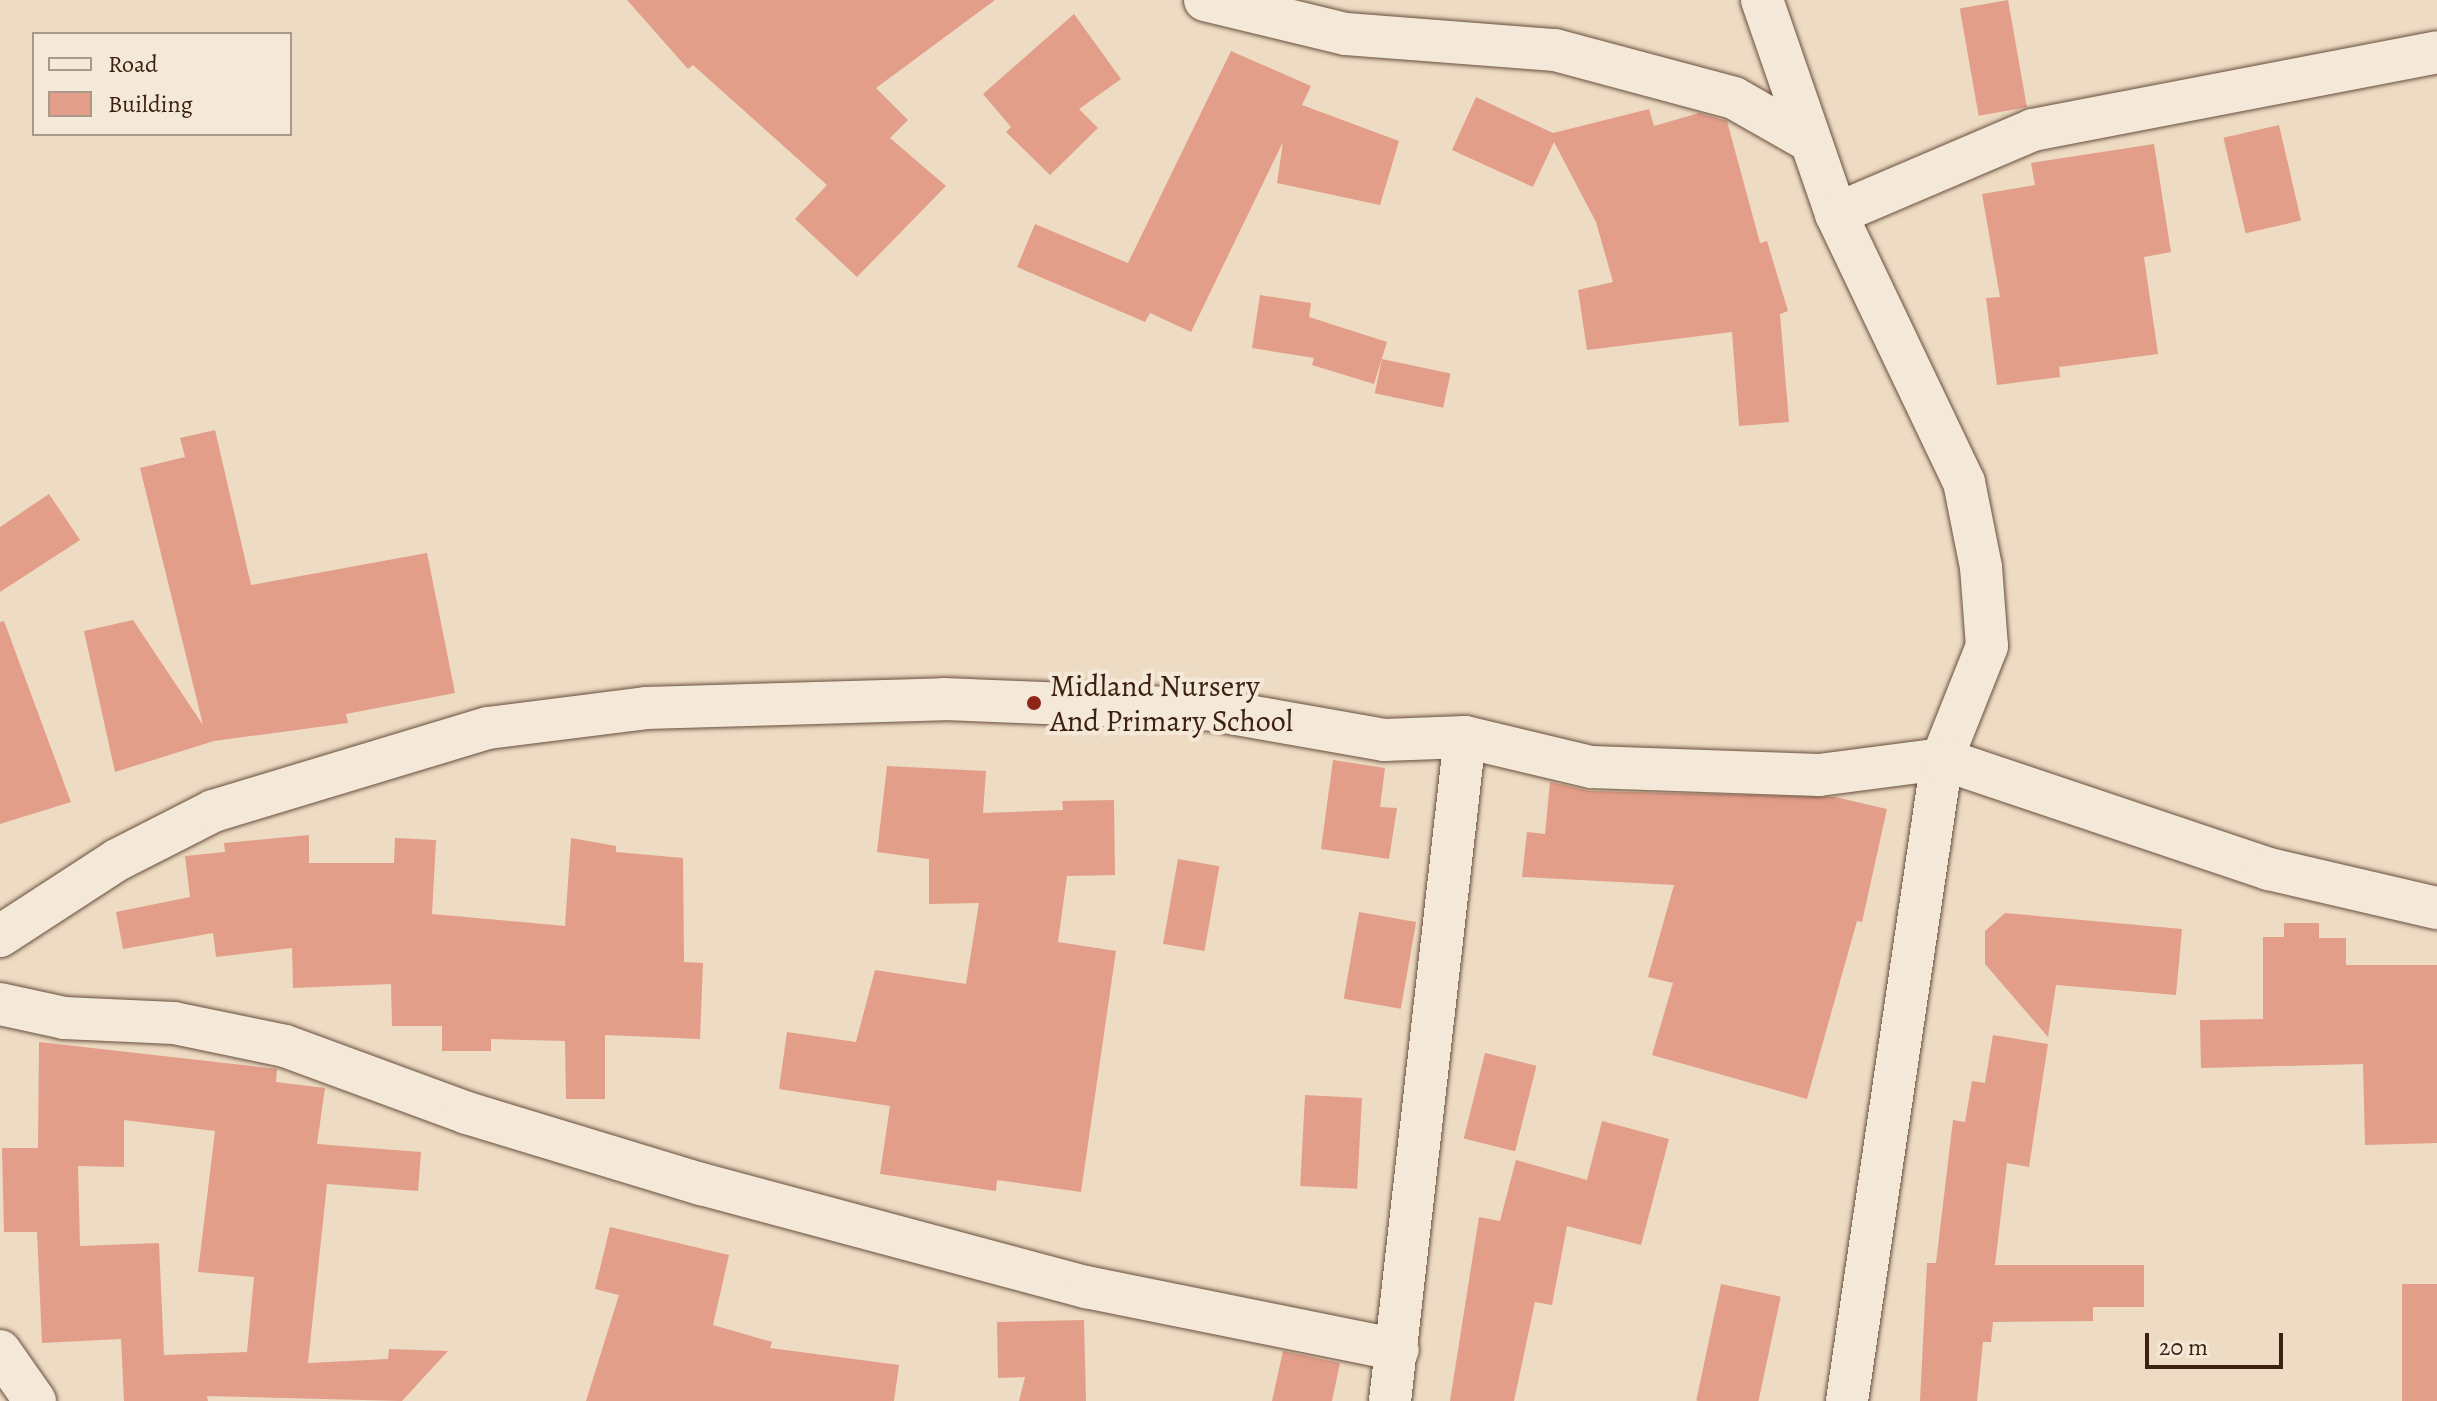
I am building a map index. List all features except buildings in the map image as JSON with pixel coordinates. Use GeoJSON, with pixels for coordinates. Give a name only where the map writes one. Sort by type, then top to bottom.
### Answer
{"type":"FeatureCollection","features":[{"type":"Feature","properties":{"kind":"street"},"geometry":{"type":"LineString","coordinates":[[1205,0],[1346,34],[1555,50],[1734,98],[1806,139]]}},
{"type":"Feature","properties":{"kind":"street"},"geometry":{"type":"LineString","coordinates":[[1762,0],[1806,139],[1836,214],[1964,482],[1981,567],[1987,646],[1942,759],[1847,1401]]}},
{"type":"Feature","properties":{"kind":"street"},"geometry":{"type":"LineString","coordinates":[[1836,214],[2033,130],[2437,52]]}},
{"type":"Feature","properties":{"kind":"street"},"geometry":{"type":"LineString","coordinates":[[0,936],[117,860],[213,811],[488,728],[646,708],[944,699],[1214,710],[1384,740],[1465,737],[1591,767],[1819,775],[1942,759],[2269,869],[2437,908]]}},
{"type":"Feature","properties":{"kind":"street"},"geometry":{"type":"LineString","coordinates":[[1390,1401],[1465,737]]}},
{"type":"Feature","properties":{"kind":"street"},"geometry":{"type":"LineString","coordinates":[[0,1004],[64,1018],[174,1023],[285,1046],[453,1108],[701,1184],[1086,1287],[1398,1350]]}},
{"type":"Feature","properties":{"kind":"street"},"geometry":{"type":"LineString","coordinates":[[0,1351],[35,1401]]}},
{"type":"Feature","properties":{"kind":"place","name":"Midland Nursery And Primary School"},"geometry":{"type":"Point","coordinates":[1034,703]}}]}
